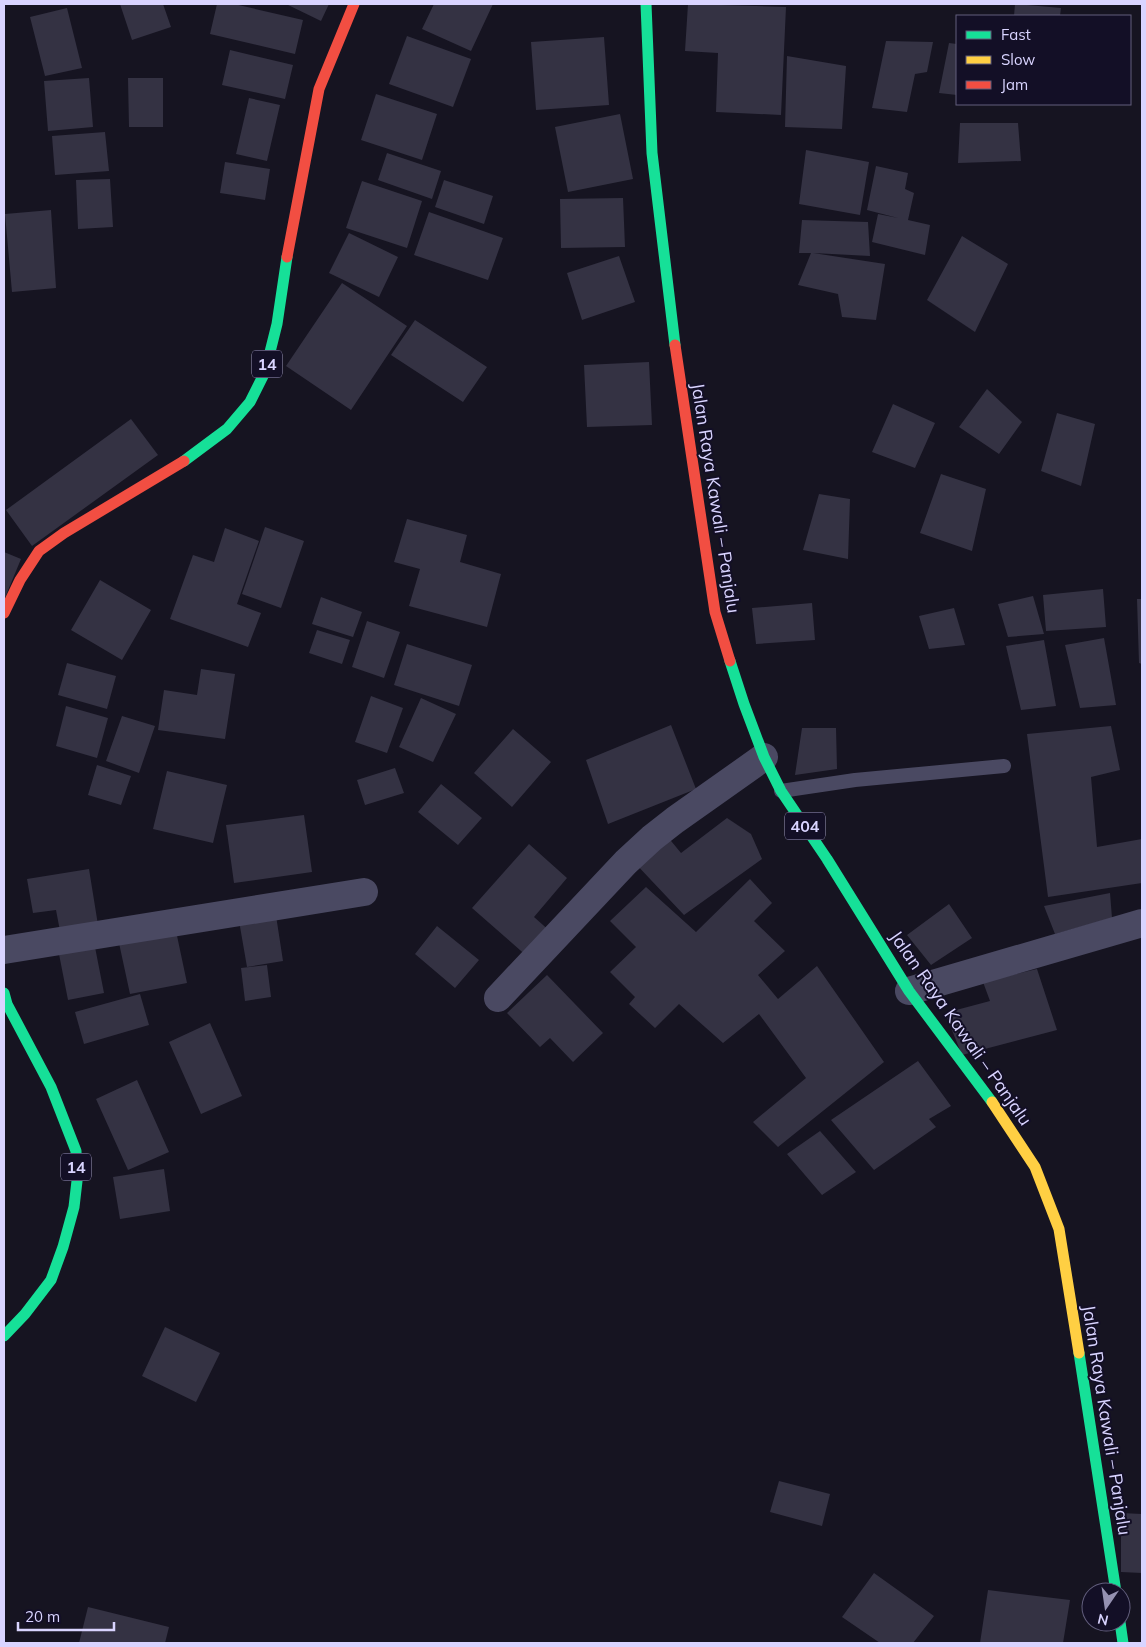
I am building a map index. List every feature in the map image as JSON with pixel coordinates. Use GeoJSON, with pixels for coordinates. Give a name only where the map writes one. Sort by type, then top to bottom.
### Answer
{"type":"FeatureCollection","features":[{"type":"Feature","properties":{"kind":"main road","name":"14"},"geometry":{"type":"LineString","coordinates":[[4,613],[20,580],[39,551],[64,533],[191,456],[227,429],[250,402],[265,372],[277,324],[289,242],[319,89],[354,4]]}},
{"type":"Feature","properties":{"kind":"main road","name":"Jalan Raya Kawali – Panjalu"},"geometry":{"type":"LineString","coordinates":[[646,4],[652,154],[680,384],[715,612],[744,704],[764,757],[782,791],[827,859],[909,991],[1000,1113],[1036,1167],[1059,1229],[1114,1582]]}},
{"type":"Feature","properties":{"kind":"main road","name":"14"},"geometry":{"type":"LineString","coordinates":[[4,993],[7,1004],[51,1087],[63,1116],[76,1151],[77,1181],[74,1207],[63,1247],[51,1280],[25,1314],[4,1336]]}},
{"type":"Feature","properties":{"kind":"street"},"geometry":{"type":"LineString","coordinates":[[498,998],[626,862],[667,826],[764,757]]}},
{"type":"Feature","properties":{"kind":"street"},"geometry":{"type":"LineString","coordinates":[[4,950],[364,892]]}},
{"type":"Feature","properties":{"kind":"street"},"geometry":{"type":"LineString","coordinates":[[909,991],[1142,923]]}},
{"type":"Feature","properties":{"kind":"lane"},"geometry":{"type":"LineString","coordinates":[[782,791],[855,780],[1004,766]]}},
{"type":"Feature","properties":{"kind":"building"},"geometry":{"type":"Polygon","coordinates":[[[120,4],[163,4],[171,27],[132,40],[120,4]]]}},
{"type":"Feature","properties":{"kind":"building"},"geometry":{"type":"Polygon","coordinates":[[[217,4],[234,4],[303,20],[295,54],[210,34],[217,4]]]}},
{"type":"Feature","properties":{"kind":"building"},"geometry":{"type":"Polygon","coordinates":[[[286,4],[329,4],[321,21],[286,4]]]}},
{"type":"Feature","properties":{"kind":"building"},"geometry":{"type":"Polygon","coordinates":[[[434,4],[493,4],[471,51],[422,29],[434,4]]]}},
{"type":"Feature","properties":{"kind":"building"},"geometry":{"type":"Polygon","coordinates":[[[688,4],[786,7],[781,115],[716,112],[718,53],[685,51],[688,4]]]}},
{"type":"Feature","properties":{"kind":"building"},"geometry":{"type":"Polygon","coordinates":[[[1015,4],[1061,8],[1060,15],[1014,15],[1015,4]]]}},
{"type":"Feature","properties":{"kind":"building"},"geometry":{"type":"Polygon","coordinates":[[[67,8],[82,68],[45,76],[30,17],[67,8]]]}},
{"type":"Feature","properties":{"kind":"building"},"geometry":{"type":"Polygon","coordinates":[[[407,36],[471,59],[453,107],[389,84],[407,36]]]}},
{"type":"Feature","properties":{"kind":"building"},"geometry":{"type":"Polygon","coordinates":[[[604,37],[609,105],[536,110],[531,42],[604,37]]]}},
{"type":"Feature","properties":{"kind":"building"},"geometry":{"type":"Polygon","coordinates":[[[886,41],[933,42],[927,72],[915,74],[907,112],[872,108],[886,41]]]}},
{"type":"Feature","properties":{"kind":"building"},"geometry":{"type":"Polygon","coordinates":[[[949,43],[956,44],[956,95],[939,93],[949,43]]]}},
{"type":"Feature","properties":{"kind":"building"},"geometry":{"type":"Polygon","coordinates":[[[230,50],[293,65],[285,99],[222,85],[230,50]]]}},
{"type":"Feature","properties":{"kind":"building"},"geometry":{"type":"Polygon","coordinates":[[[787,56],[846,66],[842,129],[785,127],[787,56]]]}},
{"type":"Feature","properties":{"kind":"building"},"geometry":{"type":"Polygon","coordinates":[[[89,78],[93,127],[48,131],[44,81],[89,78]]]}},
{"type":"Feature","properties":{"kind":"building"},"geometry":{"type":"Polygon","coordinates":[[[128,78],[163,78],[163,127],[129,127],[128,78]]]}},
{"type":"Feature","properties":{"kind":"building"},"geometry":{"type":"Polygon","coordinates":[[[376,94],[437,114],[422,160],[361,140],[376,94]]]}},
{"type":"Feature","properties":{"kind":"building"},"geometry":{"type":"Polygon","coordinates":[[[249,98],[280,105],[267,161],[236,154],[249,98]]]}},
{"type":"Feature","properties":{"kind":"building"},"geometry":{"type":"Polygon","coordinates":[[[620,114],[633,179],[568,192],[555,127],[620,114]]]}},
{"type":"Feature","properties":{"kind":"building"},"geometry":{"type":"Polygon","coordinates":[[[960,123],[1018,123],[1021,161],[958,163],[960,123]]]}},
{"type":"Feature","properties":{"kind":"building"},"geometry":{"type":"Polygon","coordinates":[[[105,132],[109,171],[55,175],[52,136],[105,132]]]}},
{"type":"Feature","properties":{"kind":"building"},"geometry":{"type":"Polygon","coordinates":[[[806,150],[869,162],[860,215],[799,204],[806,150]]]}},
{"type":"Feature","properties":{"kind":"building"},"geometry":{"type":"Polygon","coordinates":[[[387,153],[441,171],[432,199],[378,180],[387,153]]]}},
{"type":"Feature","properties":{"kind":"building"},"geometry":{"type":"Polygon","coordinates":[[[225,162],[270,169],[265,200],[220,193],[225,162]]]}},
{"type":"Feature","properties":{"kind":"building"},"geometry":{"type":"Polygon","coordinates":[[[876,166],[908,173],[905,189],[914,193],[908,220],[930,225],[925,255],[872,242],[878,214],[898,218],[867,210],[876,166]]]}},
{"type":"Feature","properties":{"kind":"building"},"geometry":{"type":"Polygon","coordinates":[[[110,179],[113,227],[78,229],[76,180],[110,179]]]}},
{"type":"Feature","properties":{"kind":"building"},"geometry":{"type":"Polygon","coordinates":[[[444,180],[493,196],[484,224],[435,207],[444,180]]]}},
{"type":"Feature","properties":{"kind":"building"},"geometry":{"type":"Polygon","coordinates":[[[362,181],[422,201],[407,248],[346,228],[362,181]]]}},
{"type":"Feature","properties":{"kind":"building"},"geometry":{"type":"Polygon","coordinates":[[[623,198],[625,247],[561,248],[560,199],[623,198]]]}},
{"type":"Feature","properties":{"kind":"building"},"geometry":{"type":"Polygon","coordinates":[[[51,210],[56,288],[12,292],[5,214],[51,210]]]}},
{"type":"Feature","properties":{"kind":"building"},"geometry":{"type":"Polygon","coordinates":[[[429,212],[503,238],[488,280],[414,255],[429,212]]]}},
{"type":"Feature","properties":{"kind":"building"},"geometry":{"type":"Polygon","coordinates":[[[802,220],[868,222],[870,256],[813,253],[885,264],[876,320],[842,317],[838,294],[798,285],[811,253],[799,253],[802,220]]]}},
{"type":"Feature","properties":{"kind":"building"},"geometry":{"type":"Polygon","coordinates":[[[349,233],[398,257],[379,297],[329,273],[349,233]]]}},
{"type":"Feature","properties":{"kind":"building"},"geometry":{"type":"Polygon","coordinates":[[[962,236],[1008,264],[975,332],[927,300],[962,236]]]}},
{"type":"Feature","properties":{"kind":"building"},"geometry":{"type":"Polygon","coordinates":[[[619,256],[635,302],[582,320],[567,273],[619,256]]]}},
{"type":"Feature","properties":{"kind":"building"},"geometry":{"type":"Polygon","coordinates":[[[342,283],[407,326],[351,410],[286,366],[342,283]]]}},
{"type":"Feature","properties":{"kind":"building"},"geometry":{"type":"Polygon","coordinates":[[[415,320],[487,367],[463,402],[391,355],[415,320]]]}},
{"type":"Feature","properties":{"kind":"building"},"geometry":{"type":"Polygon","coordinates":[[[649,362],[652,425],[587,427],[584,365],[649,362]]]}},
{"type":"Feature","properties":{"kind":"building"},"geometry":{"type":"Polygon","coordinates":[[[987,389],[1022,422],[999,454],[959,427],[987,389]]]}},
{"type":"Feature","properties":{"kind":"building"},"geometry":{"type":"Polygon","coordinates":[[[893,404],[935,423],[915,468],[872,452],[893,404]]]}},
{"type":"Feature","properties":{"kind":"building"},"geometry":{"type":"Polygon","coordinates":[[[1057,413],[1095,424],[1081,486],[1041,471],[1057,413]]]}},
{"type":"Feature","properties":{"kind":"building"},"geometry":{"type":"Polygon","coordinates":[[[131,419],[158,455],[32,546],[6,510],[131,419]]]}},
{"type":"Feature","properties":{"kind":"building"},"geometry":{"type":"Polygon","coordinates":[[[941,474],[986,489],[972,551],[920,533],[941,474]]]}},
{"type":"Feature","properties":{"kind":"building"},"geometry":{"type":"Polygon","coordinates":[[[819,494],[850,499],[848,559],[803,550],[819,494]]]}},
{"type":"Feature","properties":{"kind":"building"},"geometry":{"type":"Polygon","coordinates":[[[407,519],[467,535],[460,562],[501,574],[487,627],[409,606],[420,569],[394,562],[407,519]]]}},
{"type":"Feature","properties":{"kind":"building"},"geometry":{"type":"Polygon","coordinates":[[[265,527],[304,541],[281,608],[242,594],[265,527]]]}},
{"type":"Feature","properties":{"kind":"building"},"geometry":{"type":"Polygon","coordinates":[[[225,528],[259,541],[237,604],[261,613],[248,647],[170,619],[193,555],[214,562],[225,528]]]}},
{"type":"Feature","properties":{"kind":"building"},"geometry":{"type":"Polygon","coordinates":[[[4,552],[21,559],[4,600],[4,552]]]}},
{"type":"Feature","properties":{"kind":"building"},"geometry":{"type":"Polygon","coordinates":[[[100,580],[151,610],[122,660],[71,630],[100,580]]]}},
{"type":"Feature","properties":{"kind":"building"},"geometry":{"type":"Polygon","coordinates":[[[1103,589],[1106,627],[1046,631],[1043,595],[1103,589]]]}},
{"type":"Feature","properties":{"kind":"building"},"geometry":{"type":"Polygon","coordinates":[[[1033,596],[1044,634],[1008,637],[998,604],[1033,596]]]}},
{"type":"Feature","properties":{"kind":"building"},"geometry":{"type":"Polygon","coordinates":[[[321,597],[362,612],[353,637],[312,624],[321,597]]]}},
{"type":"Feature","properties":{"kind":"building"},"geometry":{"type":"Polygon","coordinates":[[[1137,599],[1142,599],[1142,664],[1139,663],[1137,599]]]}},
{"type":"Feature","properties":{"kind":"building"},"geometry":{"type":"Polygon","coordinates":[[[812,603],[815,640],[756,644],[752,608],[812,603]]]}},
{"type":"Feature","properties":{"kind":"building"},"geometry":{"type":"Polygon","coordinates":[[[954,608],[965,645],[929,649],[919,616],[954,608]]]}},
{"type":"Feature","properties":{"kind":"building"},"geometry":{"type":"Polygon","coordinates":[[[367,621],[400,632],[384,678],[352,667],[367,621]]]}},
{"type":"Feature","properties":{"kind":"building"},"geometry":{"type":"Polygon","coordinates":[[[317,630],[350,640],[342,664],[309,653],[317,630]]]}},
{"type":"Feature","properties":{"kind":"building"},"geometry":{"type":"Polygon","coordinates":[[[1104,638],[1116,705],[1080,708],[1065,645],[1104,638]]]}},
{"type":"Feature","properties":{"kind":"building"},"geometry":{"type":"Polygon","coordinates":[[[1044,640],[1056,706],[1021,710],[1006,646],[1044,640]]]}},
{"type":"Feature","properties":{"kind":"building"},"geometry":{"type":"Polygon","coordinates":[[[407,644],[472,665],[459,706],[394,685],[407,644]]]}},
{"type":"Feature","properties":{"kind":"building"},"geometry":{"type":"Polygon","coordinates":[[[67,663],[116,676],[107,709],[58,695],[67,663]]]}},
{"type":"Feature","properties":{"kind":"building"},"geometry":{"type":"Polygon","coordinates":[[[201,669],[235,674],[225,739],[158,730],[164,690],[197,695],[201,669]]]}},
{"type":"Feature","properties":{"kind":"building"},"geometry":{"type":"Polygon","coordinates":[[[371,696],[403,708],[387,753],[355,742],[371,696]]]}},
{"type":"Feature","properties":{"kind":"building"},"geometry":{"type":"Polygon","coordinates":[[[421,698],[456,714],[433,762],[399,747],[421,698]]]}},
{"type":"Feature","properties":{"kind":"building"},"geometry":{"type":"Polygon","coordinates":[[[66,706],[108,718],[97,758],[56,746],[66,706]]]}},
{"type":"Feature","properties":{"kind":"building"},"geometry":{"type":"Polygon","coordinates":[[[122,716],[155,726],[139,773],[106,761],[122,716]]]}},
{"type":"Feature","properties":{"kind":"building"},"geometry":{"type":"Polygon","coordinates":[[[671,725],[696,789],[608,824],[586,760],[671,725]]]}},
{"type":"Feature","properties":{"kind":"building"},"geometry":{"type":"Polygon","coordinates":[[[1111,726],[1120,770],[1091,777],[1097,847],[1142,839],[1142,883],[1048,897],[1027,734],[1111,726]]]}},
{"type":"Feature","properties":{"kind":"building"},"geometry":{"type":"Polygon","coordinates":[[[802,728],[836,728],[837,769],[795,775],[802,728]]]}},
{"type":"Feature","properties":{"kind":"building"},"geometry":{"type":"Polygon","coordinates":[[[513,729],[551,762],[512,807],[474,773],[513,729]]]}},
{"type":"Feature","properties":{"kind":"building"},"geometry":{"type":"Polygon","coordinates":[[[97,765],[131,776],[121,805],[88,795],[97,765]]]}},
{"type":"Feature","properties":{"kind":"building"},"geometry":{"type":"Polygon","coordinates":[[[395,768],[404,793],[365,805],[357,780],[395,768]]]}},
{"type":"Feature","properties":{"kind":"building"},"geometry":{"type":"Polygon","coordinates":[[[167,771],[227,785],[213,843],[153,829],[167,771]]]}},
{"type":"Feature","properties":{"kind":"building"},"geometry":{"type":"Polygon","coordinates":[[[441,784],[482,818],[458,845],[418,812],[441,784]]]}},
{"type":"Feature","properties":{"kind":"building"},"geometry":{"type":"Polygon","coordinates":[[[304,815],[312,872],[234,883],[226,825],[304,815]]]}},
{"type":"Feature","properties":{"kind":"building"},"geometry":{"type":"Polygon","coordinates":[[[727,818],[751,834],[762,859],[684,915],[634,862],[667,836],[681,853],[727,818]]]}},
{"type":"Feature","properties":{"kind":"building"},"geometry":{"type":"Polygon","coordinates":[[[529,844],[567,878],[534,917],[552,933],[529,958],[472,908],[529,844]]]}},
{"type":"Feature","properties":{"kind":"building"},"geometry":{"type":"Polygon","coordinates":[[[89,869],[98,925],[60,931],[56,910],[33,913],[27,879],[89,869]]]}},
{"type":"Feature","properties":{"kind":"building"},"geometry":{"type":"Polygon","coordinates":[[[750,879],[772,903],[754,921],[785,951],[758,975],[778,999],[817,966],[884,1062],[778,1147],[753,1122],[806,1078],[759,1014],[723,1043],[679,1004],[655,1028],[629,1004],[635,997],[610,972],[636,947],[610,921],[646,887],[696,932],[750,879]]]}},
{"type":"Feature","properties":{"kind":"building"},"geometry":{"type":"Polygon","coordinates":[[[1110,893],[1112,918],[1055,934],[1044,906],[1110,893]]]}},
{"type":"Feature","properties":{"kind":"building"},"geometry":{"type":"Polygon","coordinates":[[[949,904],[972,938],[931,965],[907,935],[949,904]]]}},
{"type":"Feature","properties":{"kind":"building"},"geometry":{"type":"Polygon","coordinates":[[[275,909],[283,961],[247,967],[238,915],[275,909]]]}},
{"type":"Feature","properties":{"kind":"building"},"geometry":{"type":"Polygon","coordinates":[[[437,926],[479,960],[455,988],[415,954],[437,926]]]}},
{"type":"Feature","properties":{"kind":"building"},"geometry":{"type":"Polygon","coordinates":[[[176,931],[187,983],[130,994],[119,943],[176,931]]]}},
{"type":"Feature","properties":{"kind":"building"},"geometry":{"type":"Polygon","coordinates":[[[94,942],[104,993],[68,1000],[58,949],[94,942]]]}},
{"type":"Feature","properties":{"kind":"building"},"geometry":{"type":"Polygon","coordinates":[[[267,965],[271,997],[245,1001],[241,968],[267,965]]]}},
{"type":"Feature","properties":{"kind":"building"},"geometry":{"type":"Polygon","coordinates":[[[1037,969],[1057,1030],[962,1055],[945,1013],[990,1001],[983,982],[1037,969]]]}},
{"type":"Feature","properties":{"kind":"building"},"geometry":{"type":"Polygon","coordinates":[[[547,975],[603,1033],[573,1062],[550,1038],[540,1047],[507,1013],[547,975]]]}},
{"type":"Feature","properties":{"kind":"building"},"geometry":{"type":"Polygon","coordinates":[[[140,994],[149,1025],[84,1044],[75,1012],[140,994]]]}},
{"type":"Feature","properties":{"kind":"building"},"geometry":{"type":"Polygon","coordinates":[[[210,1023],[242,1096],[201,1114],[169,1042],[210,1023]]]}},
{"type":"Feature","properties":{"kind":"building"},"geometry":{"type":"Polygon","coordinates":[[[918,1061],[951,1106],[929,1119],[936,1127],[874,1170],[831,1120],[918,1061]]]}},
{"type":"Feature","properties":{"kind":"building"},"geometry":{"type":"Polygon","coordinates":[[[137,1080],[169,1152],[128,1170],[96,1099],[137,1080]]]}},
{"type":"Feature","properties":{"kind":"building"},"geometry":{"type":"Polygon","coordinates":[[[820,1131],[856,1172],[822,1195],[787,1154],[820,1131]]]}},
{"type":"Feature","properties":{"kind":"building"},"geometry":{"type":"Polygon","coordinates":[[[164,1169],[170,1211],[120,1219],[113,1177],[164,1169]]]}},
{"type":"Feature","properties":{"kind":"building"},"geometry":{"type":"Polygon","coordinates":[[[165,1327],[220,1353],[196,1402],[142,1376],[165,1327]]]}},
{"type":"Feature","properties":{"kind":"building"},"geometry":{"type":"Polygon","coordinates":[[[779,1481],[830,1494],[822,1526],[770,1512],[779,1481]]]}},
{"type":"Feature","properties":{"kind":"building"},"geometry":{"type":"Polygon","coordinates":[[[1121,1513],[1142,1514],[1142,1573],[1121,1572],[1121,1513]]]}},
{"type":"Feature","properties":{"kind":"building"},"geometry":{"type":"Polygon","coordinates":[[[874,1573],[934,1616],[913,1643],[880,1643],[842,1617],[874,1573]]]}},
{"type":"Feature","properties":{"kind":"building"},"geometry":{"type":"Polygon","coordinates":[[[988,1590],[1070,1600],[1063,1643],[980,1643],[988,1590]]]}},
{"type":"Feature","properties":{"kind":"building"},"geometry":{"type":"Polygon","coordinates":[[[88,1607],[169,1627],[165,1643],[79,1643],[88,1607]]]}},
{"type":"Feature","properties":{"kind":"traffic: fast"},"geometry":{"type":"LineString","coordinates":[[646,4],[652,153],[675,345]]}},
{"type":"Feature","properties":{"kind":"traffic: fast"},"geometry":{"type":"LineString","coordinates":[[184,461],[227,429],[250,402],[265,372],[277,324],[287,257]]}},
{"type":"Feature","properties":{"kind":"traffic: fast"},"geometry":{"type":"LineString","coordinates":[[730,661],[764,757],[781,791],[827,859],[909,991],[992,1102]]}},
{"type":"Feature","properties":{"kind":"traffic: fast"},"geometry":{"type":"LineString","coordinates":[[4,993],[7,1004],[51,1087],[76,1151],[77,1181],[74,1207],[63,1247],[51,1280],[25,1314],[4,1336]]}},
{"type":"Feature","properties":{"kind":"traffic: fast"},"geometry":{"type":"LineString","coordinates":[[1079,1353],[1114,1582]]}},
{"type":"Feature","properties":{"kind":"traffic: fast"},"geometry":{"type":"LineString","coordinates":[[1121,1632],[1123,1643]]}},
{"type":"Feature","properties":{"kind":"traffic: slow"},"geometry":{"type":"LineString","coordinates":[[992,1102],[1035,1167],[1059,1229],[1079,1353]]}},
{"type":"Feature","properties":{"kind":"traffic: jam"},"geometry":{"type":"LineString","coordinates":[[287,257],[319,89],[354,4]]}},
{"type":"Feature","properties":{"kind":"traffic: jam"},"geometry":{"type":"LineString","coordinates":[[675,345],[715,612],[730,661]]}},
{"type":"Feature","properties":{"kind":"traffic: jam"},"geometry":{"type":"LineString","coordinates":[[4,613],[20,580],[39,551],[64,533],[184,461]]}}]}
